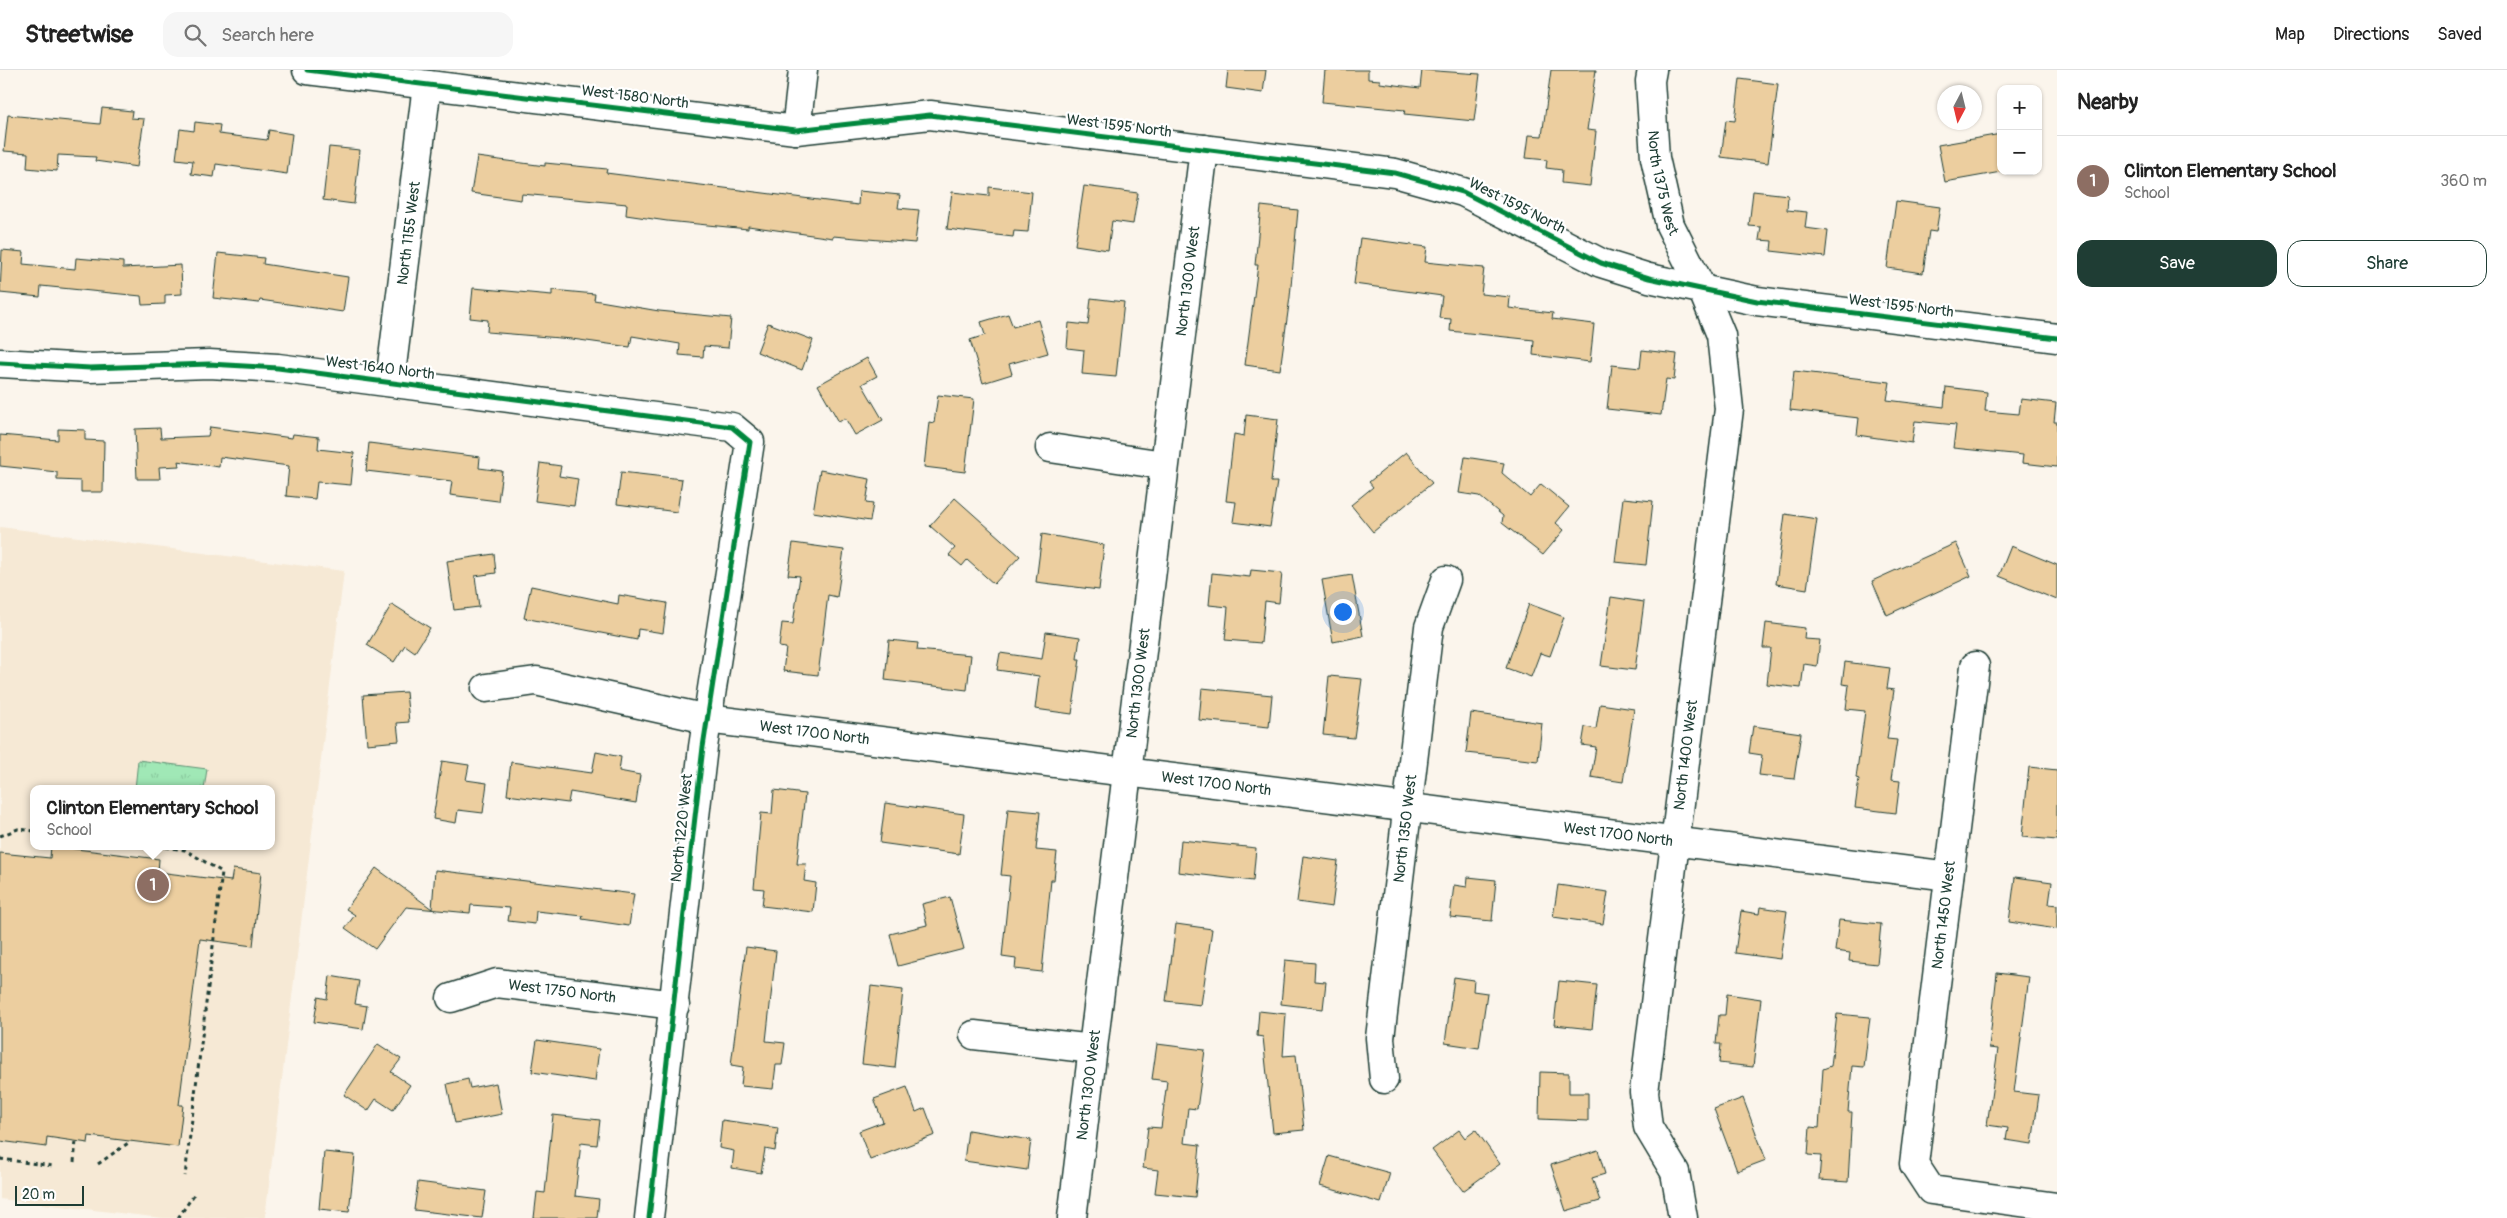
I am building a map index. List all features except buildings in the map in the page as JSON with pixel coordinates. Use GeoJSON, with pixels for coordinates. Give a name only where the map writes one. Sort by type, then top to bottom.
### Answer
{"type":"FeatureCollection","features":[{"type":"Feature","properties":{"kind":"street","name":"West 1580 North"},"geometry":{"type":"LineString","coordinates":[[307,70],[796,130],[930,115]]}},
{"type":"Feature","properties":{"kind":"street"},"geometry":{"type":"LineString","coordinates":[[796,130],[803,70]]}},
{"type":"Feature","properties":{"kind":"street","name":"North 1375 West"},"geometry":{"type":"LineString","coordinates":[[1652,70],[1650,81],[1655,158],[1670,224],[1702,289]]}},
{"type":"Feature","properties":{"kind":"street","name":"North 1155 West"},"geometry":{"type":"LineString","coordinates":[[390,382],[427,85]]}},
{"type":"Feature","properties":{"kind":"street","name":"West 1595 North"},"geometry":{"type":"LineString","coordinates":[[930,115],[1404,175],[1463,192],[1601,263],[1649,278],[1757,300],[2057,338]]}},
{"type":"Feature","properties":{"kind":"street","name":"North 1300 West"},"geometry":{"type":"LineString","coordinates":[[1072,1218],[1204,149]]}},
{"type":"Feature","properties":{"kind":"street","name":"North 1400 West"},"geometry":{"type":"LineString","coordinates":[[1683,1218],[1675,1172],[1648,1127],[1644,1092],[1729,409],[1722,335],[1702,289]]}},
{"type":"Feature","properties":{"kind":"street","name":"West 1640 North"},"geometry":{"type":"LineString","coordinates":[[0,363],[90,368],[210,364],[278,368],[732,427],[750,442]]}},
{"type":"Feature","properties":{"kind":"street","name":"North 1220 West"},"geometry":{"type":"LineString","coordinates":[[649,1218],[707,719],[750,442]]}},
{"type":"Feature","properties":{"kind":"street"},"geometry":{"type":"LineString","coordinates":[[1050,448],[1164,465]]}},
{"type":"Feature","properties":{"kind":"street","name":"North 1350 West"},"geometry":{"type":"LineString","coordinates":[[1384,1079],[1380,1038],[1429,627],[1446,580]]}},
{"type":"Feature","properties":{"kind":"street","name":"North 1450 West"},"geometry":{"type":"LineString","coordinates":[[1974,666],[1914,1164],[1931,1190],[2057,1207]]}},
{"type":"Feature","properties":{"kind":"street","name":"West 1700 North"},"geometry":{"type":"LineString","coordinates":[[486,688],[536,681],[707,719],[1949,876]]}},
{"type":"Feature","properties":{"kind":"street","name":"West 1750 North"},"geometry":{"type":"LineString","coordinates":[[451,998],[497,983],[675,1005]]}},
{"type":"Feature","properties":{"kind":"street"},"geometry":{"type":"LineString","coordinates":[[974,1035],[1093,1049]]}},
{"type":"Feature","properties":{"kind":"path"},"geometry":{"type":"LineString","coordinates":[[0,836],[18,829],[30,830]]}},
{"type":"Feature","properties":{"kind":"path"},"geometry":{"type":"LineString","coordinates":[[185,850],[222,872],[185,1176]]}},
{"type":"Feature","properties":{"kind":"path"},"geometry":{"type":"LineString","coordinates":[[74,1162],[76,1141]]}},
{"type":"Feature","properties":{"kind":"path"},"geometry":{"type":"LineString","coordinates":[[98,1164],[131,1141]]}},
{"type":"Feature","properties":{"kind":"path"},"geometry":{"type":"LineString","coordinates":[[0,1159],[53,1166]]}},
{"type":"Feature","properties":{"kind":"path"},"geometry":{"type":"LineString","coordinates":[[178,1218],[195,1193]]}},
{"type":"Feature","properties":{"kind":"shaded area"},"geometry":{"type":"Polygon","coordinates":[[[0,527],[344,571],[265,1218],[162,1218],[0,1199],[0,527]]]}},
{"type":"Feature","properties":{"kind":"green space"},"geometry":{"type":"Polygon","coordinates":[[[138,760],[207,769],[205,785],[135,785],[138,760]]]}},
{"type":"Feature","properties":{"kind":"cycle path"},"geometry":{"type":"LineString","coordinates":[[307,70],[796,130],[930,115],[1395,173],[1463,192],[1601,263],[1649,278],[1757,301],[2057,338]]}},
{"type":"Feature","properties":{"kind":"cycle path"},"geometry":{"type":"LineString","coordinates":[[0,363],[90,368],[209,364],[278,368],[732,427],[750,442],[703,747],[649,1218]]}},
{"type":"Feature","properties":{"kind":"place","name":"Clinton Elementary School"},"geometry":{"type":"Point","coordinates":[153,885]}}]}
